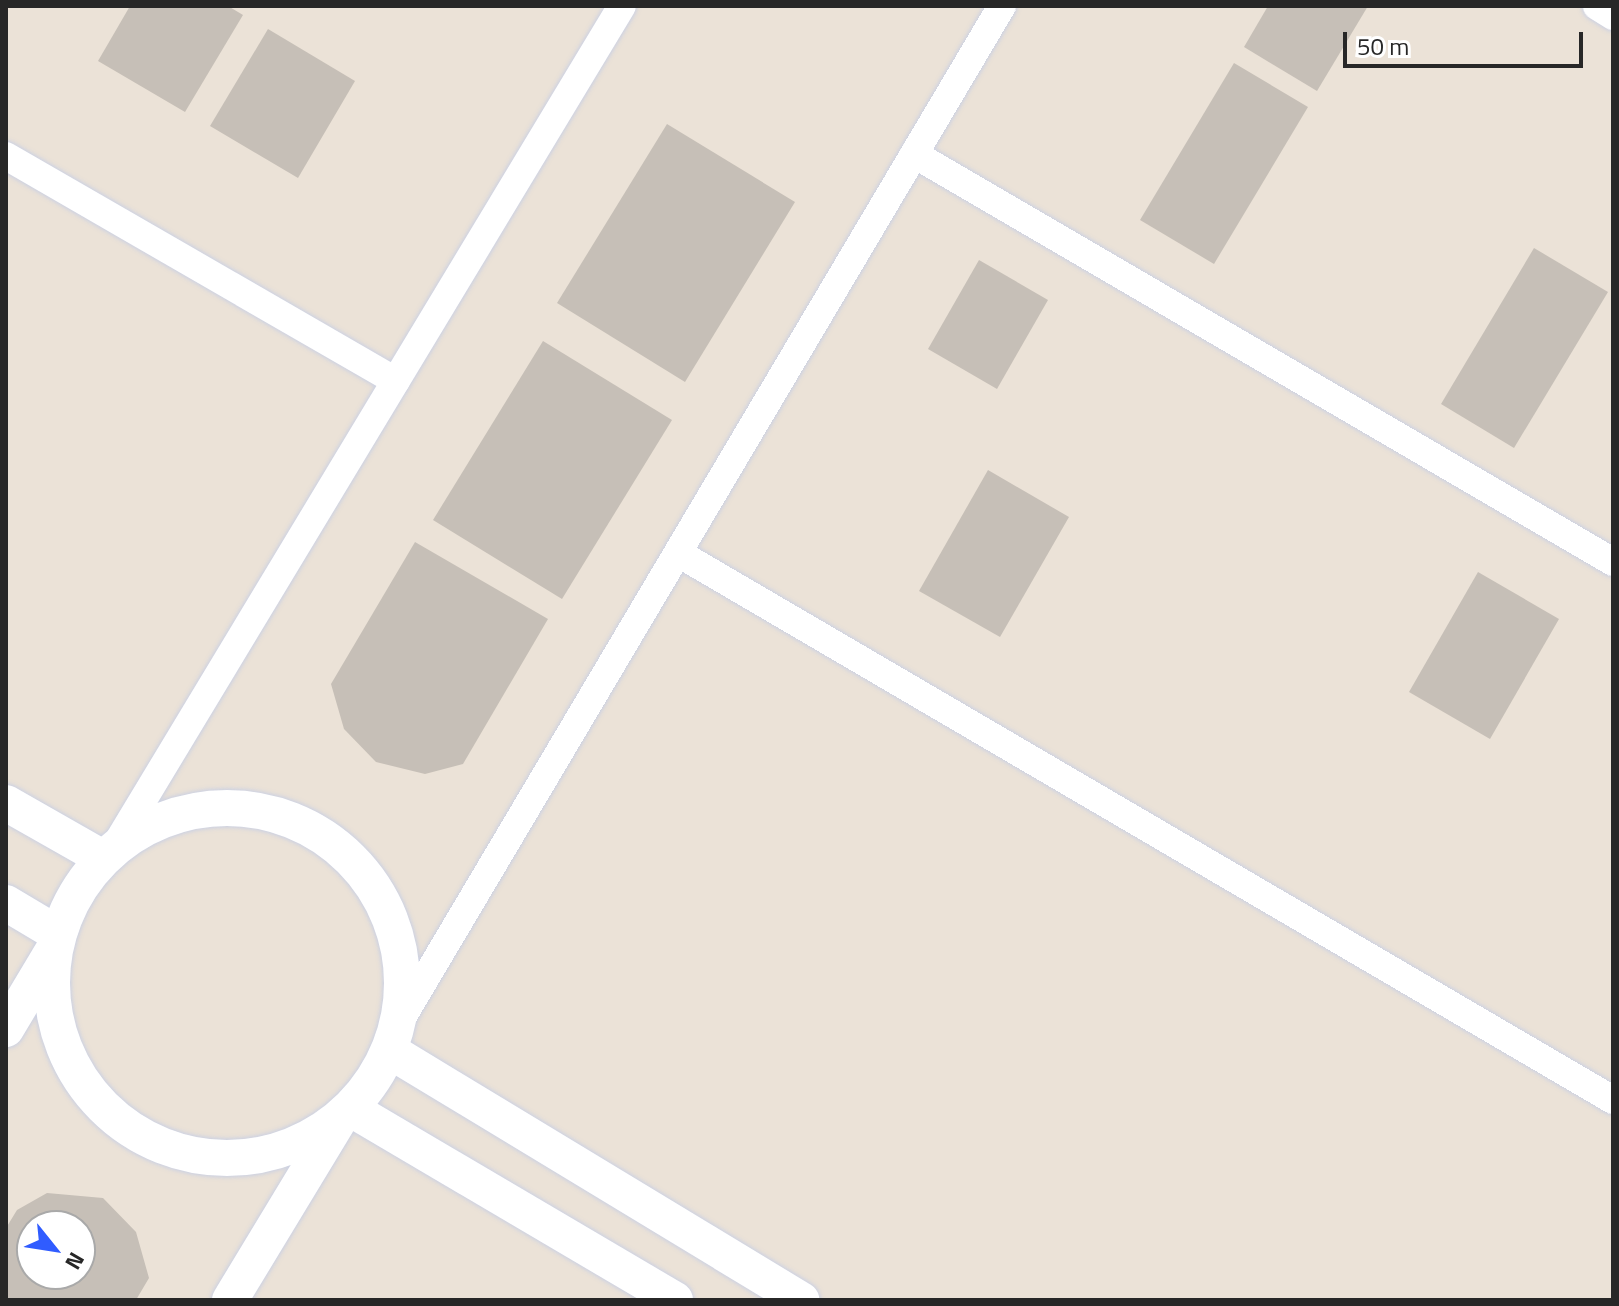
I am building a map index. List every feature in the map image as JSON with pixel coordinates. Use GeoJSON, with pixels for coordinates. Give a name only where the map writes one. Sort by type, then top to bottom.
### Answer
{"type":"FeatureCollection","features":[{"type":"Feature","properties":{"kind":"street"},"geometry":{"type":"LineString","coordinates":[[6,1029],[56,940],[76,893],[109,853],[622,6]]}},
{"type":"Feature","properties":{"kind":"street"},"geometry":{"type":"LineString","coordinates":[[230,1300],[395,1036],[1002,6]]}},
{"type":"Feature","properties":{"kind":"street"},"geometry":{"type":"LineString","coordinates":[[1597,6],[1613,16]]}},
{"type":"Feature","properties":{"kind":"street"},"geometry":{"type":"LineString","coordinates":[[914,154],[1613,562]]}},
{"type":"Feature","properties":{"kind":"street"},"geometry":{"type":"LineString","coordinates":[[6,156],[396,381]]}},
{"type":"Feature","properties":{"kind":"street"},"geometry":{"type":"LineString","coordinates":[[678,553],[1613,1100]]}},
{"type":"Feature","properties":{"kind":"street"},"geometry":{"type":"LineString","coordinates":[[6,803],[109,853]]}},
{"type":"Feature","properties":{"kind":"street"},"geometry":{"type":"LineString","coordinates":[[109,853],[161,820],[214,807],[269,811],[319,832],[361,867],[389,914],[403,967],[395,1036]]}},
{"type":"Feature","properties":{"kind":"street"},"geometry":{"type":"LineString","coordinates":[[6,903],[56,940]]}},
{"type":"Feature","properties":{"kind":"street"},"geometry":{"type":"LineString","coordinates":[[56,940],[52,1001],[65,1054],[93,1100],[135,1135],[185,1155],[239,1160],[292,1148],[345,1115]]}},
{"type":"Feature","properties":{"kind":"street"},"geometry":{"type":"LineString","coordinates":[[395,1036],[801,1300]]}},
{"type":"Feature","properties":{"kind":"street"},"geometry":{"type":"LineString","coordinates":[[345,1115],[675,1300]]}},
{"type":"Feature","properties":{"kind":"building"},"geometry":{"type":"Polygon","coordinates":[[[130,6],[228,6],[243,15],[185,112],[98,61],[130,6]]]}},
{"type":"Feature","properties":{"kind":"building"},"geometry":{"type":"Polygon","coordinates":[[[1268,6],[1368,6],[1317,91],[1244,47],[1268,6]]]}},
{"type":"Feature","properties":{"kind":"building"},"geometry":{"type":"Polygon","coordinates":[[[268,29],[355,81],[298,178],[210,126],[268,29]]]}},
{"type":"Feature","properties":{"kind":"building"},"geometry":{"type":"Polygon","coordinates":[[[1234,63],[1308,107],[1214,264],[1140,220],[1234,63]]]}},
{"type":"Feature","properties":{"kind":"building"},"geometry":{"type":"Polygon","coordinates":[[[667,124],[795,202],[685,382],[557,303],[667,124]]]}},
{"type":"Feature","properties":{"kind":"building"},"geometry":{"type":"Polygon","coordinates":[[[1534,248],[1608,292],[1514,448],[1441,404],[1534,248]]]}},
{"type":"Feature","properties":{"kind":"building"},"geometry":{"type":"Polygon","coordinates":[[[979,260],[1048,300],[997,389],[928,349],[979,260]]]}},
{"type":"Feature","properties":{"kind":"building"},"geometry":{"type":"Polygon","coordinates":[[[543,341],[672,420],[562,599],[433,520],[543,341]]]}},
{"type":"Feature","properties":{"kind":"building"},"geometry":{"type":"Polygon","coordinates":[[[988,470],[1069,517],[1000,637],[919,591],[988,470]]]}},
{"type":"Feature","properties":{"kind":"building"},"geometry":{"type":"Polygon","coordinates":[[[415,542],[548,619],[463,764],[425,774],[376,762],[344,729],[331,684],[415,542]]]}},
{"type":"Feature","properties":{"kind":"building"},"geometry":{"type":"Polygon","coordinates":[[[1478,572],[1559,619],[1490,739],[1409,692],[1478,572]]]}},
{"type":"Feature","properties":{"kind":"building"},"geometry":{"type":"Polygon","coordinates":[[[47,1193],[103,1198],[136,1232],[149,1278],[136,1300],[6,1300],[6,1228],[16,1212],[16,1290],[96,1290],[96,1210],[17,1210],[47,1193]]]}}]}
